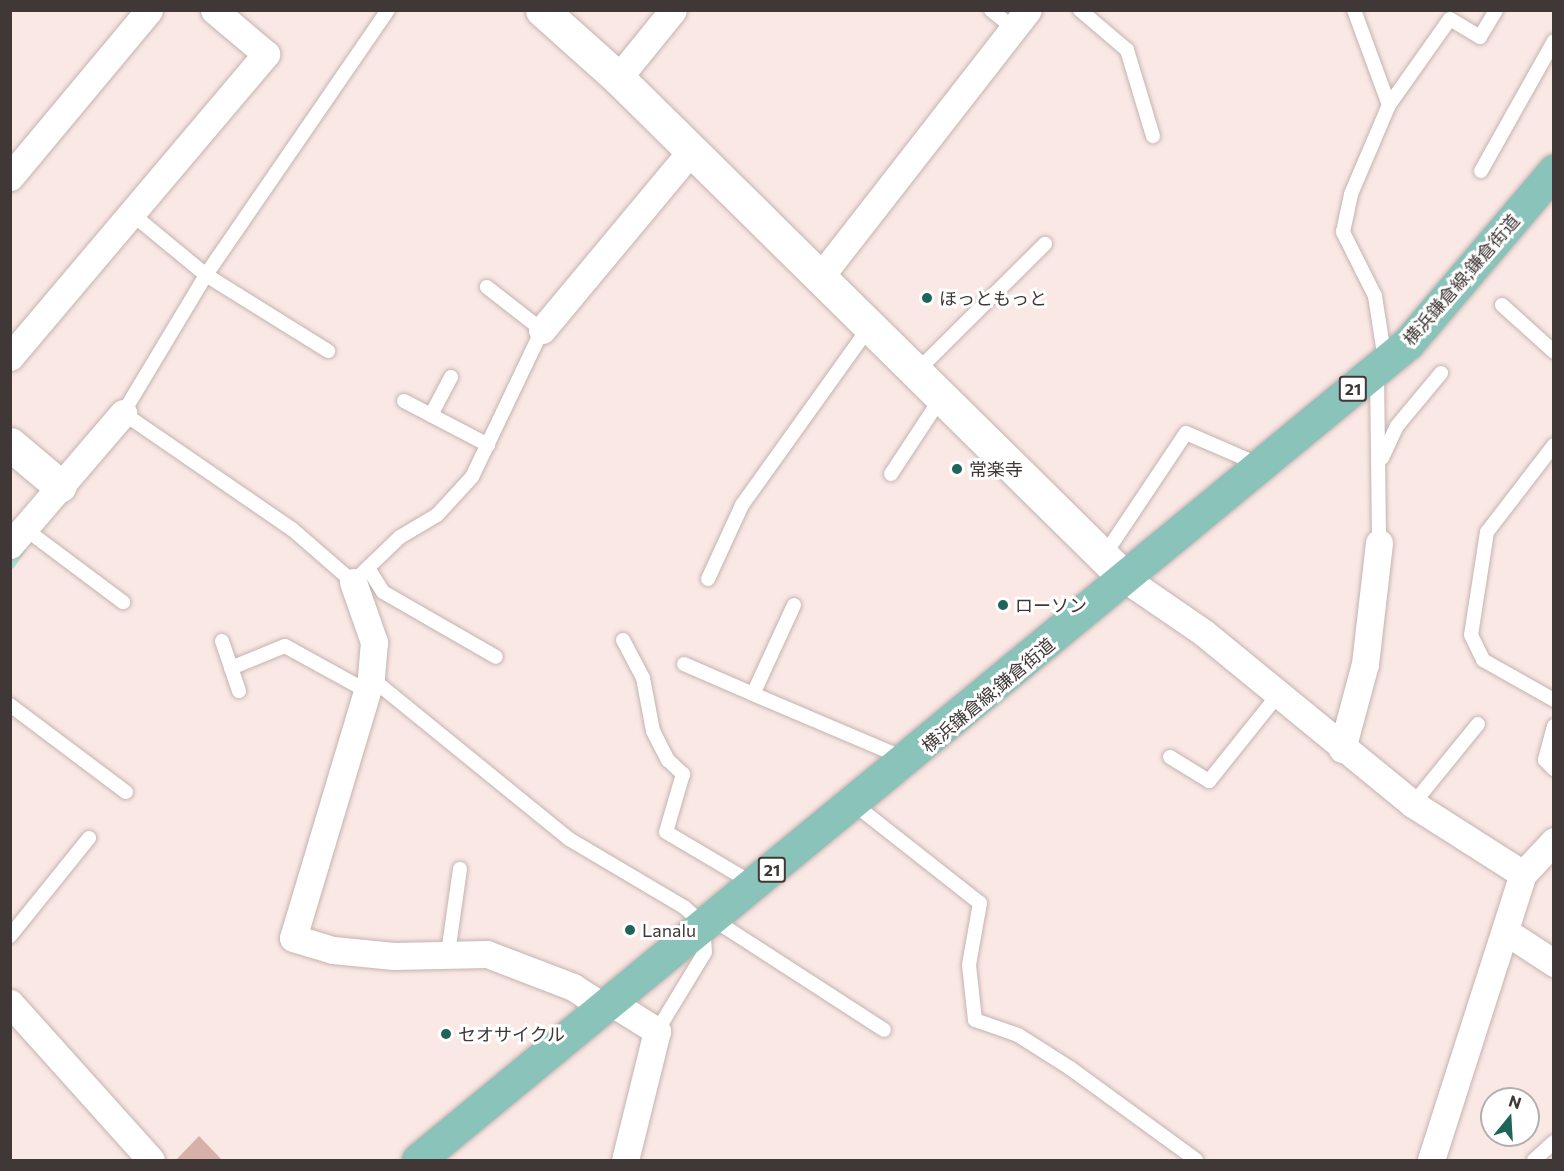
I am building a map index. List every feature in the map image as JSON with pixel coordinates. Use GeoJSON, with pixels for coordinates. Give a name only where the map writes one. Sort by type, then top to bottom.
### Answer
{"type":"FeatureCollection","features":[{"type":"Feature","properties":{"kind":"main road","name":"横浜鎌倉線;鎌倉街道"},"geometry":{"type":"LineString","coordinates":[[418,1161],[610,1006],[707,921],[909,760],[1127,580],[1408,343],[1554,171]]}},
{"type":"Feature","properties":{"kind":"street"},"geometry":{"type":"LineString","coordinates":[[10,177],[149,10]]}},
{"type":"Feature","properties":{"kind":"street"},"geometry":{"type":"LineString","coordinates":[[10,357],[266,54],[214,10]]}},
{"type":"Feature","properties":{"kind":"street"},"geometry":{"type":"LineString","coordinates":[[542,10],[618,78],[692,150],[1102,558],[1413,804],[1523,874]]}},
{"type":"Feature","properties":{"kind":"street"},"geometry":{"type":"LineString","coordinates":[[618,78],[673,10]]}},
{"type":"Feature","properties":{"kind":"street"},"geometry":{"type":"LineString","coordinates":[[820,277],[1021,19]]}},
{"type":"Feature","properties":{"kind":"street"},"geometry":{"type":"LineString","coordinates":[[542,330],[692,150]]}},
{"type":"Feature","properties":{"kind":"street"},"geometry":{"type":"LineString","coordinates":[[17,537],[123,413]]}},
{"type":"Feature","properties":{"kind":"street"},"geometry":{"type":"LineString","coordinates":[[10,444],[60,486]]}},
{"type":"Feature","properties":{"kind":"street"},"geometry":{"type":"LineString","coordinates":[[1342,749],[1365,664],[1379,543]]}},
{"type":"Feature","properties":{"kind":"street"},"geometry":{"type":"LineString","coordinates":[[360,575],[374,642],[369,684],[293,938],[333,950],[487,954],[523,964],[657,1031],[625,1161]]}},
{"type":"Feature","properties":{"kind":"street"},"geometry":{"type":"LineString","coordinates":[[1431,1161],[1523,874],[1554,841]]}},
{"type":"Feature","properties":{"kind":"street"},"geometry":{"type":"LineString","coordinates":[[1505,931],[1554,963]]}},
{"type":"Feature","properties":{"kind":"street"},"geometry":{"type":"LineString","coordinates":[[10,1003],[151,1161]]}},
{"type":"Feature","properties":{"kind":"lane"},"geometry":{"type":"LineString","coordinates":[[388,10],[206,275],[123,413],[383,592],[496,657]]}},
{"type":"Feature","properties":{"kind":"lane"},"geometry":{"type":"LineString","coordinates":[[991,10],[1021,19]]}},
{"type":"Feature","properties":{"kind":"lane"},"geometry":{"type":"LineString","coordinates":[[1080,10],[1127,50],[1153,136]]}},
{"type":"Feature","properties":{"kind":"lane"},"geometry":{"type":"LineString","coordinates":[[1354,10],[1389,105]]}},
{"type":"Feature","properties":{"kind":"lane"},"geometry":{"type":"LineString","coordinates":[[1379,543],[1381,364],[1375,296],[1343,232],[1351,194],[1389,105],[1450,19],[1480,38],[1496,10]]}},
{"type":"Feature","properties":{"kind":"lane"},"geometry":{"type":"LineString","coordinates":[[1481,171],[1554,40]]}},
{"type":"Feature","properties":{"kind":"lane"},"geometry":{"type":"LineString","coordinates":[[132,214],[206,275],[328,351]]}},
{"type":"Feature","properties":{"kind":"lane"},"geometry":{"type":"LineString","coordinates":[[916,372],[1045,244]]}},
{"type":"Feature","properties":{"kind":"lane"},"geometry":{"type":"LineString","coordinates":[[360,575],[454,498],[488,445],[542,330],[487,287]]}},
{"type":"Feature","properties":{"kind":"lane"},"geometry":{"type":"LineString","coordinates":[[1502,305],[1554,352]]}},
{"type":"Feature","properties":{"kind":"lane"},"geometry":{"type":"LineString","coordinates":[[708,579],[742,505],[870,326]]}},
{"type":"Feature","properties":{"kind":"lane"},"geometry":{"type":"LineString","coordinates":[[1381,460],[1397,426],[1441,373]]}},
{"type":"Feature","properties":{"kind":"lane"},"geometry":{"type":"LineString","coordinates":[[431,415],[451,377]]}},
{"type":"Feature","properties":{"kind":"lane"},"geometry":{"type":"LineString","coordinates":[[891,474],[941,398]]}},
{"type":"Feature","properties":{"kind":"lane"},"geometry":{"type":"LineString","coordinates":[[404,401],[488,445]]}},
{"type":"Feature","properties":{"kind":"lane"},"geometry":{"type":"LineString","coordinates":[[1102,558],[1186,433],[1262,466]]}},
{"type":"Feature","properties":{"kind":"lane"},"geometry":{"type":"LineString","coordinates":[[1552,451],[1487,532],[1471,635],[1483,660],[1554,700]]}},
{"type":"Feature","properties":{"kind":"lane"},"geometry":{"type":"LineString","coordinates":[[17,537],[123,602]]}},
{"type":"Feature","properties":{"kind":"lane"},"geometry":{"type":"LineString","coordinates":[[753,694],[794,605]]}},
{"type":"Feature","properties":{"kind":"lane"},"geometry":{"type":"LineString","coordinates":[[623,640],[643,678],[653,731],[668,760],[683,774],[666,832],[754,884]]}},
{"type":"Feature","properties":{"kind":"lane"},"geometry":{"type":"LineString","coordinates":[[222,641],[239,691]]}},
{"type":"Feature","properties":{"kind":"lane"},"geometry":{"type":"LineString","coordinates":[[231,668],[285,645],[369,684],[569,839],[884,1030]]}},
{"type":"Feature","properties":{"kind":"lane"},"geometry":{"type":"LineString","coordinates":[[684,663],[909,760]]}},
{"type":"Feature","properties":{"kind":"lane"},"geometry":{"type":"LineString","coordinates":[[1170,757],[1209,781],[1278,695]]}},
{"type":"Feature","properties":{"kind":"lane"},"geometry":{"type":"LineString","coordinates":[[10,705],[126,792]]}},
{"type":"Feature","properties":{"kind":"lane"},"geometry":{"type":"LineString","coordinates":[[1413,804],[1478,724]]}},
{"type":"Feature","properties":{"kind":"lane"},"geometry":{"type":"LineString","coordinates":[[1554,726],[1545,760],[1554,769]]}},
{"type":"Feature","properties":{"kind":"lane"},"geometry":{"type":"LineString","coordinates":[[854,804],[980,903],[969,965],[975,1020],[1044,1052],[1196,1161]]}},
{"type":"Feature","properties":{"kind":"lane"},"geometry":{"type":"LineString","coordinates":[[10,936],[89,838]]}},
{"type":"Feature","properties":{"kind":"lane"},"geometry":{"type":"LineString","coordinates":[[448,953],[460,869]]}},
{"type":"Feature","properties":{"kind":"lane"},"geometry":{"type":"LineString","coordinates":[[657,1031],[699,964],[707,921]]}},
{"type":"Feature","properties":{"kind":"lane"},"geometry":{"type":"LineString","coordinates":[[1534,1161],[1554,1142]]}},
{"type":"Feature","properties":{"kind":"shaded area"},"geometry":{"type":"Polygon","coordinates":[[[199,1136],[222,1160],[176,1160],[199,1136]]]}},
{"type":"Feature","properties":{"kind":"waterway"},"geometry":{"type":"LineString","coordinates":[[10,564],[21,549]]}},
{"type":"Feature","properties":{"kind":"place","name":"ほっともっと"},"geometry":{"type":"Point","coordinates":[927,298]}},
{"type":"Feature","properties":{"kind":"place","name":"常楽寺"},"geometry":{"type":"Point","coordinates":[957,469]}},
{"type":"Feature","properties":{"kind":"place","name":"ローソン"},"geometry":{"type":"Point","coordinates":[1003,605]}},
{"type":"Feature","properties":{"kind":"place","name":"Lanalu"},"geometry":{"type":"Point","coordinates":[630,930]}},
{"type":"Feature","properties":{"kind":"place","name":"セオサイクル"},"geometry":{"type":"Point","coordinates":[446,1034]}}]}
